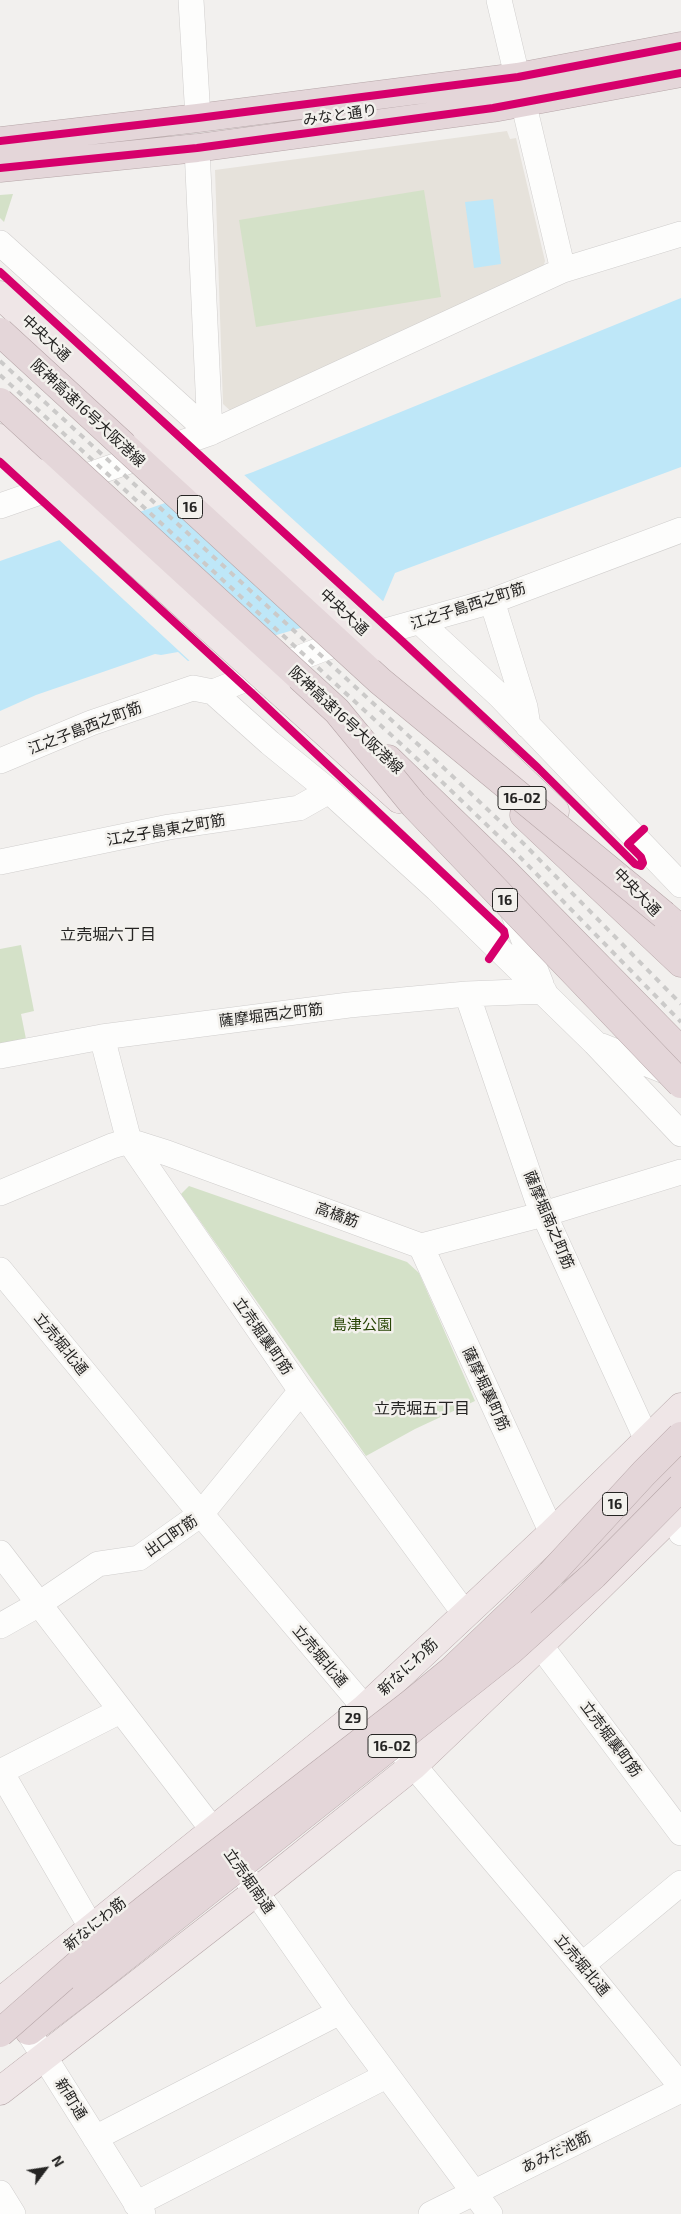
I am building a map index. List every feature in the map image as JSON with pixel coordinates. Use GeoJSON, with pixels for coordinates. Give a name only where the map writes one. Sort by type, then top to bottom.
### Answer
{"type":"FeatureCollection","features":[{"type":"Feature","properties":{"kind":"highway","name":"みなと通り"},"geometry":{"type":"LineString","coordinates":[[0,168],[197,148],[493,108],[521,90],[681,46]]}},
{"type":"Feature","properties":{"kind":"highway","name":"みなと通り"},"geometry":{"type":"LineString","coordinates":[[0,140],[198,118],[521,90],[681,73]]}},
{"type":"Feature","properties":{"kind":"highway","name":"阪神高速16号大阪港線"},"geometry":{"type":"LineString","coordinates":[[0,332],[380,681],[641,923],[681,963]]}},
{"type":"Feature","properties":{"kind":"highway","name":"阪神高速16号大阪港線"},"geometry":{"type":"LineString","coordinates":[[0,402],[337,711],[506,873],[681,1051]]}},
{"type":"Feature","properties":{"kind":"highway","name":"16-02"},"geometry":{"type":"LineString","coordinates":[[380,681],[681,930]]}},
{"type":"Feature","properties":{"kind":"highway","name":"16"},"geometry":{"type":"LineString","coordinates":[[337,711],[414,805],[681,1084]]}},
{"type":"Feature","properties":{"kind":"highway","name":"16"},"geometry":{"type":"LineString","coordinates":[[551,1574],[644,1472],[681,1436]]}},
{"type":"Feature","properties":{"kind":"highway"},"geometry":{"type":"LineString","coordinates":[[551,1574],[669,1486],[681,1464]]}},
{"type":"Feature","properties":{"kind":"highway","name":"16-02"},"geometry":{"type":"LineString","coordinates":[[29,2032],[87,1988],[510,1651],[594,1575],[669,1486]]}},
{"type":"Feature","properties":{"kind":"highway","name":"16-02"},"geometry":{"type":"LineString","coordinates":[[0,2033],[136,1916],[452,1670],[551,1574]]}},
{"type":"Feature","properties":{"kind":"main road","name":"中央大通"},"geometry":{"type":"LineString","coordinates":[[0,295],[382,647],[606,860],[681,936]]}},
{"type":"Feature","properties":{"kind":"main road"},"geometry":{"type":"LineString","coordinates":[[0,438],[411,811],[511,907],[681,1076]]}},
{"type":"Feature","properties":{"kind":"main road","name":"新なにわ筋"},"geometry":{"type":"LineString","coordinates":[[2,1994],[91,1927],[364,1709],[552,1532],[681,1407]]}},
{"type":"Feature","properties":{"kind":"main road"},"geometry":{"type":"LineString","coordinates":[[0,2091],[256,1892],[413,1766],[540,1645],[679,1518]]}},
{"type":"Feature","properties":{"kind":"street"},"geometry":{"type":"LineString","coordinates":[[191,0],[198,118]]}},
{"type":"Feature","properties":{"kind":"street"},"geometry":{"type":"LineString","coordinates":[[499,0],[563,270]]}},
{"type":"Feature","properties":{"kind":"street"},"geometry":{"type":"LineString","coordinates":[[197,148],[210,433]]}},
{"type":"Feature","properties":{"kind":"street"},"geometry":{"type":"LineString","coordinates":[[1,503],[210,433],[563,270],[681,234]]}},
{"type":"Feature","properties":{"kind":"street"},"geometry":{"type":"LineString","coordinates":[[0,243],[210,433]]}},
{"type":"Feature","properties":{"kind":"street","name":"江之子島西之町筋"},"geometry":{"type":"LineString","coordinates":[[0,761],[91,724],[193,688],[212,692],[325,648],[492,601],[681,530]]}},
{"type":"Feature","properties":{"kind":"street"},"geometry":{"type":"LineString","coordinates":[[492,601],[525,707],[528,728]]}},
{"type":"Feature","properties":{"kind":"street"},"geometry":{"type":"LineString","coordinates":[[420,622],[500,696],[528,728],[681,885]]}},
{"type":"Feature","properties":{"kind":"street"},"geometry":{"type":"LineString","coordinates":[[212,692],[329,791],[437,889],[544,991],[681,1134]]}},
{"type":"Feature","properties":{"kind":"street","name":"江之子島東之町筋"},"geometry":{"type":"LineString","coordinates":[[0,862],[169,828],[299,808],[329,791]]}},
{"type":"Feature","properties":{"kind":"street"},"geometry":{"type":"LineString","coordinates":[[606,860],[681,917]]}},
{"type":"Feature","properties":{"kind":"street"},"geometry":{"type":"LineString","coordinates":[[511,907],[544,991]]}},
{"type":"Feature","properties":{"kind":"street","name":"薩摩堀西之町筋"},"geometry":{"type":"LineString","coordinates":[[0,1056],[102,1037],[349,1004],[467,994],[544,991]]}},
{"type":"Feature","properties":{"kind":"street","name":"薩摩堀南之町筋"},"geometry":{"type":"LineString","coordinates":[[467,994],[537,1199],[647,1440]]}},
{"type":"Feature","properties":{"kind":"street","name":"立売堀裏町筋"},"geometry":{"type":"LineString","coordinates":[[102,1037],[129,1142],[301,1391],[465,1614]]}},
{"type":"Feature","properties":{"kind":"street"},"geometry":{"type":"LineString","coordinates":[[595,1043],[681,1076]]}},
{"type":"Feature","properties":{"kind":"street"},"geometry":{"type":"LineString","coordinates":[[0,1193],[112,1146],[129,1142]]}},
{"type":"Feature","properties":{"kind":"street","name":"高橋筋"},"geometry":{"type":"LineString","coordinates":[[129,1142],[167,1153],[421,1246]]}},
{"type":"Feature","properties":{"kind":"street"},"geometry":{"type":"LineString","coordinates":[[421,1246],[544,1214],[681,1172]]}},
{"type":"Feature","properties":{"kind":"street","name":"薩摩堀裏町筋"},"geometry":{"type":"LineString","coordinates":[[421,1246],[552,1532]]}},
{"type":"Feature","properties":{"kind":"street","name":"立売堀北通"},"geometry":{"type":"LineString","coordinates":[[0,1270],[201,1514],[582,1965],[681,2086]]}},
{"type":"Feature","properties":{"kind":"street","name":"出口町筋"},"geometry":{"type":"LineString","coordinates":[[0,1626],[39,1604],[98,1564],[139,1558],[201,1514],[301,1391]]}},
{"type":"Feature","properties":{"kind":"street","name":"立売堀南通"},"geometry":{"type":"LineString","coordinates":[[0,1554],[212,1829],[386,2076],[490,2214]]}},
{"type":"Feature","properties":{"kind":"street","name":"立売堀裏町筋"},"geometry":{"type":"LineString","coordinates":[[540,1645],[681,1833]]}},
{"type":"Feature","properties":{"kind":"street"},"geometry":{"type":"LineString","coordinates":[[91,1927],[1,1772],[120,1711]]}},
{"type":"Feature","properties":{"kind":"street"},"geometry":{"type":"LineString","coordinates":[[582,1965],[681,1884]]}},
{"type":"Feature","properties":{"kind":"street","name":"新町通"},"geometry":{"type":"LineString","coordinates":[[2,1994],[29,2032],[139,2209]]}},
{"type":"Feature","properties":{"kind":"street"},"geometry":{"type":"LineString","coordinates":[[95,2138],[340,2012]]}},
{"type":"Feature","properties":{"kind":"street"},"geometry":{"type":"LineString","coordinates":[[139,2209],[386,2076]]}},
{"type":"Feature","properties":{"kind":"street","name":"あみだ池筋"},"geometry":{"type":"LineString","coordinates":[[431,2214],[681,2090]]}},
{"type":"Feature","properties":{"kind":"street"},"geometry":{"type":"LineString","coordinates":[[0,2193],[13,2214]]}},
{"type":"Feature","properties":{"kind":"shaded area"},"geometry":{"type":"Polygon","coordinates":[[[507,131],[510,139],[516,138],[545,261],[542,271],[234,414],[223,404],[215,170],[507,131]]]}},
{"type":"Feature","properties":{"kind":"green space"},"geometry":{"type":"Polygon","coordinates":[[[424,190],[441,297],[256,327],[239,220],[424,190]]]}},
{"type":"Feature","properties":{"kind":"green space"},"geometry":{"type":"Polygon","coordinates":[[[13,194],[4,222],[0,218],[0,195],[13,194]]]}},
{"type":"Feature","properties":{"kind":"green space"},"geometry":{"type":"Polygon","coordinates":[[[21,945],[34,1011],[21,1014],[26,1039],[0,1044],[0,949],[21,945]]]}},
{"type":"Feature","properties":{"kind":"green space","name":"島津公園"},"geometry":{"type":"Polygon","coordinates":[[[189,1186],[407,1262],[419,1273],[475,1401],[415,1429],[366,1456],[181,1194],[189,1186]]]}},
{"type":"Feature","properties":{"kind":"water"},"geometry":{"type":"Polygon","coordinates":[[[493,199],[501,264],[474,268],[465,202],[493,199]]]}},
{"type":"Feature","properties":{"kind":"water"},"geometry":{"type":"Polygon","coordinates":[[[681,298],[681,467],[395,573],[382,604],[188,661],[178,652],[161,655],[155,654],[36,695],[0,711],[0,561],[253,472],[681,298]]]}},
{"type":"Feature","properties":{"kind":"pier"},"geometry":{"type":"Polygon","coordinates":[[[242,473],[385,603],[384,605],[326,623],[181,494],[242,473]]]}},
{"type":"Feature","properties":{"kind":"pier"},"geometry":{"type":"Polygon","coordinates":[[[114,517],[251,645],[192,663],[56,537],[114,517]]]}},
{"type":"Feature","properties":{"kind":"railway"},"geometry":{"type":"LineString","coordinates":[[0,361],[447,771],[524,844],[681,1004]]}},
{"type":"Feature","properties":{"kind":"railway"},"geometry":{"type":"LineString","coordinates":[[0,375],[439,779],[516,853],[681,1022]]}},
{"type":"Feature","properties":{"kind":"cycle path"},"geometry":{"type":"LineString","coordinates":[[0,141],[518,77],[681,46]]}},
{"type":"Feature","properties":{"kind":"cycle path"},"geometry":{"type":"LineString","coordinates":[[0,168],[197,148],[493,108],[681,73]]}},
{"type":"Feature","properties":{"kind":"cycle path"},"geometry":{"type":"LineString","coordinates":[[0,272],[402,641],[538,768],[635,864],[641,866],[643,863],[641,857],[628,844],[644,829]]}},
{"type":"Feature","properties":{"kind":"cycle path"},"geometry":{"type":"LineString","coordinates":[[0,462],[255,696],[504,931],[505,936],[489,959]]}},
{"type":"Feature","properties":{"kind":"district","name":"立売堀六丁目"},"geometry":{"type":"Point","coordinates":[108,935]}},
{"type":"Feature","properties":{"kind":"district","name":"立売堀五丁目"},"geometry":{"type":"Point","coordinates":[422,1409]}}]}
